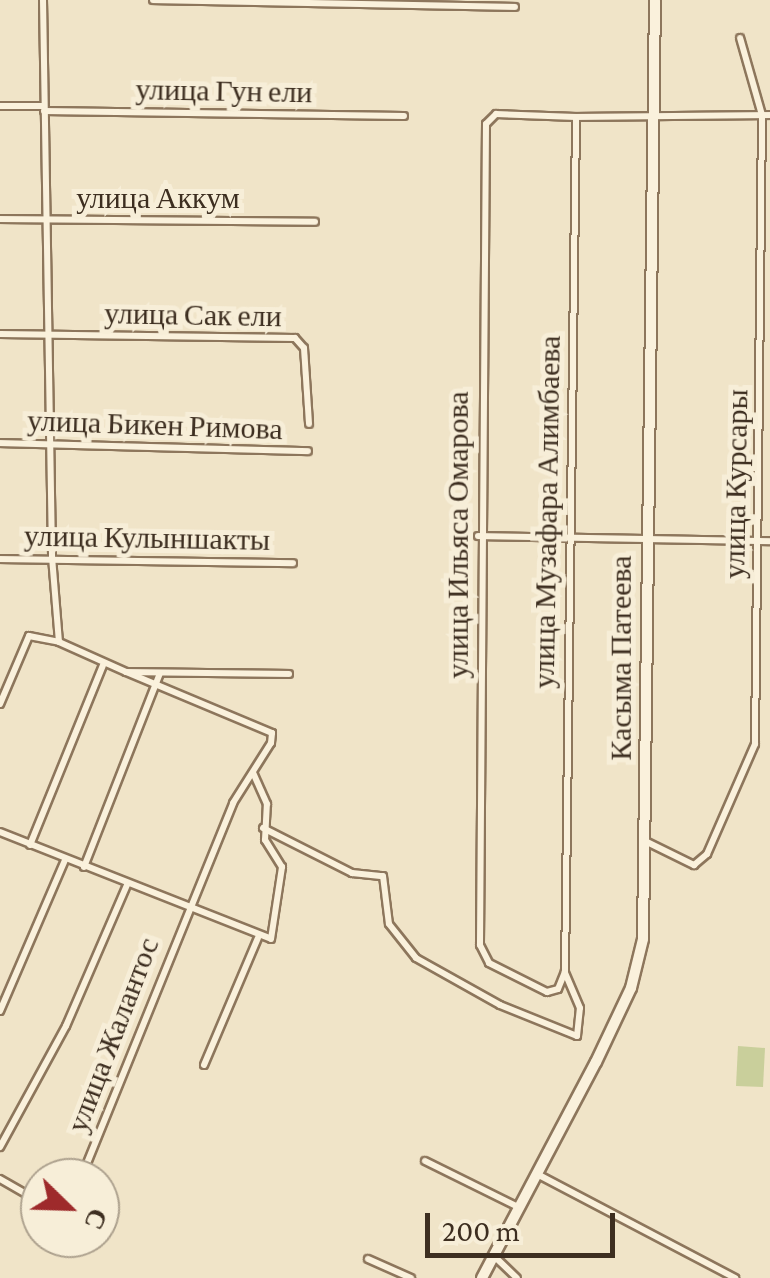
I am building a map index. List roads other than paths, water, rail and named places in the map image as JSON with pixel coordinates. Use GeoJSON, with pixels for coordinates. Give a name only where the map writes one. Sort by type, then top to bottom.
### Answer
{"type":"FeatureCollection","features":[{"type":"Feature","properties":{"kind":"main road","name":"Касыма Патеева"},"geometry":{"type":"LineString","coordinates":[[482,1278],[631,988],[643,939],[647,542],[658,114],[655,0]]}},
{"type":"Feature","properties":{"kind":"street"},"geometry":{"type":"LineString","coordinates":[[43,0],[52,557],[59,642]]}},
{"type":"Feature","properties":{"kind":"street"},"geometry":{"type":"LineString","coordinates":[[152,0],[515,7]]}},
{"type":"Feature","properties":{"kind":"street","name":"улица Курсары"},"geometry":{"type":"LineString","coordinates":[[645,841],[694,865],[707,854],[754,744],[766,115],[740,38]]}},
{"type":"Feature","properties":{"kind":"street","name":"улица Гун ели"},"geometry":{"type":"LineString","coordinates":[[0,106],[404,116]]}},
{"type":"Feature","properties":{"kind":"street","name":"улица Ильяса Омарова"},"geometry":{"type":"LineString","coordinates":[[558,988],[547,992],[503,971],[489,963],[480,946],[478,536],[486,124],[496,114],[576,117]]}},
{"type":"Feature","properties":{"kind":"street"},"geometry":{"type":"LineString","coordinates":[[576,117],[766,115]]}},
{"type":"Feature","properties":{"kind":"street","name":"улица Музафара Алимбаева"},"geometry":{"type":"LineString","coordinates":[[558,988],[565,972],[576,117]]}},
{"type":"Feature","properties":{"kind":"street","name":"улица Аккум"},"geometry":{"type":"LineString","coordinates":[[0,219],[315,222]]}},
{"type":"Feature","properties":{"kind":"street","name":"улица Сак ели"},"geometry":{"type":"LineString","coordinates":[[0,334],[295,338],[304,348],[309,424]]}},
{"type":"Feature","properties":{"kind":"street","name":"улица Бикен Римова"},"geometry":{"type":"LineString","coordinates":[[0,444],[308,452]]}},
{"type":"Feature","properties":{"kind":"street"},"geometry":{"type":"LineString","coordinates":[[478,536],[647,542],[770,541]]}},
{"type":"Feature","properties":{"kind":"street","name":"улица Кулыншакты"},"geometry":{"type":"LineString","coordinates":[[0,559],[293,563]]}},
{"type":"Feature","properties":{"kind":"street"},"geometry":{"type":"LineString","coordinates":[[0,704],[29,636],[59,642],[156,689]]}},
{"type":"Feature","properties":{"kind":"street"},"geometry":{"type":"LineString","coordinates":[[30,845],[103,664]]}},
{"type":"Feature","properties":{"kind":"street"},"geometry":{"type":"LineString","coordinates":[[126,672],[289,674]]}},
{"type":"Feature","properties":{"kind":"street"},"geometry":{"type":"LineString","coordinates":[[84,867],[160,673]]}},
{"type":"Feature","properties":{"kind":"street","name":"улица Жалантос"},"geometry":{"type":"LineString","coordinates":[[90,1158],[187,909],[272,733],[156,689]]}},
{"type":"Feature","properties":{"kind":"street"},"geometry":{"type":"LineString","coordinates":[[0,832],[258,938],[271,939],[277,932],[282,867],[262,828],[267,804],[253,773]]}},
{"type":"Feature","properties":{"kind":"street"},"geometry":{"type":"LineString","coordinates":[[262,828],[352,873],[383,876],[388,924],[416,958],[500,1005],[577,1036],[580,1008],[565,972]]}},
{"type":"Feature","properties":{"kind":"street"},"geometry":{"type":"LineString","coordinates":[[0,1012],[65,860]]}},
{"type":"Feature","properties":{"kind":"street","name":"улица Жалантос"},"geometry":{"type":"LineString","coordinates":[[0,1147],[66,1026],[127,884]]}},
{"type":"Feature","properties":{"kind":"street"},"geometry":{"type":"LineString","coordinates":[[204,1065],[258,938]]}},
{"type":"Feature","properties":{"kind":"street"},"geometry":{"type":"LineString","coordinates":[[425,1160],[518,1207]]}},
{"type":"Feature","properties":{"kind":"street"},"geometry":{"type":"LineString","coordinates":[[536,1173],[736,1278]]}},
{"type":"Feature","properties":{"kind":"street"},"geometry":{"type":"LineString","coordinates":[[493,1255],[517,1278]]}},
{"type":"Feature","properties":{"kind":"street"},"geometry":{"type":"LineString","coordinates":[[368,1258],[410,1278]]}}]}
